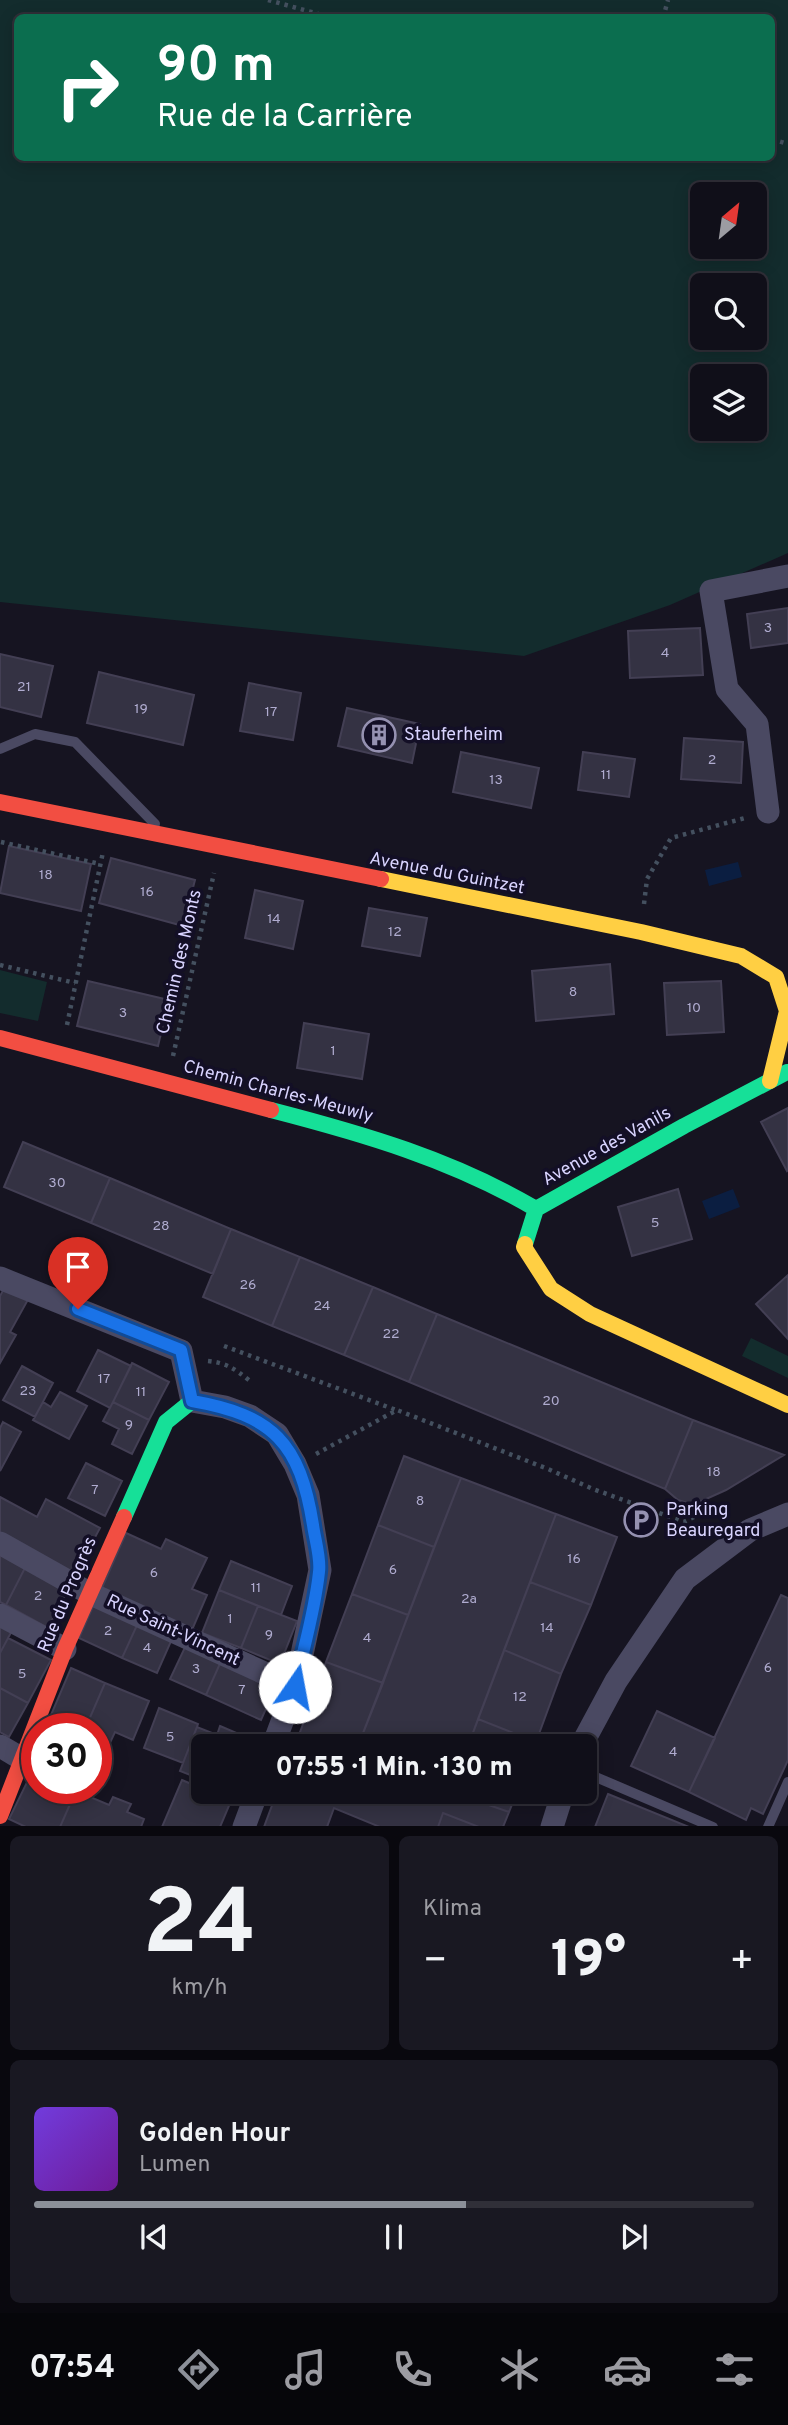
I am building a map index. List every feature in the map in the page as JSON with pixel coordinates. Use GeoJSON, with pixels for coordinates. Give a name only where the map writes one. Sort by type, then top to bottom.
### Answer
{"type":"FeatureCollection","features":[{"type":"Feature","properties":{"kind":"street"},"geometry":{"type":"LineString","coordinates":[[768,812],[757,724],[727,690],[711,592],[788,576]]}},
{"type":"Feature","properties":{"kind":"street","name":"Avenue du Guintzet"},"geometry":{"type":"LineString","coordinates":[[0,802],[641,932],[741,956],[776,977],[787,1011],[770,1081]]}},
{"type":"Feature","properties":{"kind":"street","name":"Chemin Charles-Meuwly"},"geometry":{"type":"LineString","coordinates":[[0,1038],[386,1141],[497,1185],[536,1209]]}},
{"type":"Feature","properties":{"kind":"street","name":"Avenue des Vanils"},"geometry":{"type":"LineString","coordinates":[[788,1072],[684,1126],[536,1209],[524,1247],[551,1289],[590,1314],[788,1405]]}},
{"type":"Feature","properties":{"kind":"street"},"geometry":{"type":"LineString","coordinates":[[0,1278],[181,1350],[192,1401],[225,1407],[250,1416],[277,1434],[295,1464],[308,1495],[320,1570],[295,1687],[277,1734]]}},
{"type":"Feature","properties":{"kind":"street","name":"Rue du Progrès"},"geometry":{"type":"LineString","coordinates":[[40,1713],[89,1593],[166,1422],[192,1401]]}},
{"type":"Feature","properties":{"kind":"street"},"geometry":{"type":"LineString","coordinates":[[587,1734],[616,1681],[685,1579],[750,1530],[788,1514]]}},
{"type":"Feature","properties":{"kind":"street","name":"Rue Saint-Vincent"},"geometry":{"type":"LineString","coordinates":[[0,1543],[89,1593],[295,1687]]}},
{"type":"Feature","properties":{"kind":"street"},"geometry":{"type":"LineString","coordinates":[[0,1615],[65,1649]]}},
{"type":"Feature","properties":{"kind":"street"},"geometry":{"type":"LineString","coordinates":[[0,1746],[21,1758]]}},
{"type":"Feature","properties":{"kind":"street","name":"Rue du Progrès"},"geometry":{"type":"LineString","coordinates":[[0,1816],[21,1762]]}},
{"type":"Feature","properties":{"kind":"street"},"geometry":{"type":"LineString","coordinates":[[244,1826],[252,1804]]}},
{"type":"Feature","properties":{"kind":"street"},"geometry":{"type":"LineString","coordinates":[[552,1826],[559,1804]]}},
{"type":"Feature","properties":{"kind":"lane"},"geometry":{"type":"LineString","coordinates":[[0,749],[35,734],[75,742],[166,837]]}},
{"type":"Feature","properties":{"kind":"lane"},"geometry":{"type":"LineString","coordinates":[[597,1777],[713,1826]]}},
{"type":"Feature","properties":{"kind":"lane"},"geometry":{"type":"LineString","coordinates":[[768,1826],[788,1782]]}},
{"type":"Feature","properties":{"kind":"path"},"geometry":{"type":"LineString","coordinates":[[268,0],[319,14]]}},
{"type":"Feature","properties":{"kind":"path"},"geometry":{"type":"LineString","coordinates":[[641,932],[646,879],[671,838],[768,812]]}},
{"type":"Feature","properties":{"kind":"path"},"geometry":{"type":"LineString","coordinates":[[1,842],[100,864]]}},
{"type":"Feature","properties":{"kind":"path","name":"Chemin des Monts"},"geometry":{"type":"LineString","coordinates":[[167,1082],[220,848]]}},
{"type":"Feature","properties":{"kind":"path"},"geometry":{"type":"LineString","coordinates":[[61,1053],[103,852],[90,849]]}},
{"type":"Feature","properties":{"kind":"path"},"geometry":{"type":"LineString","coordinates":[[0,965],[75,983]]}},
{"type":"Feature","properties":{"kind":"path"},"geometry":{"type":"LineString","coordinates":[[224,1346],[684,1522],[719,1504],[724,1514]]}},
{"type":"Feature","properties":{"kind":"path"},"geometry":{"type":"LineString","coordinates":[[223,1362],[250,1381]]}},
{"type":"Feature","properties":{"kind":"path"},"geometry":{"type":"LineString","coordinates":[[295,1464],[397,1410]]}},
{"type":"Feature","properties":{"kind":"green space"},"geometry":{"type":"Polygon","coordinates":[[[0,0],[788,0],[788,553],[670,605],[524,656],[0,602],[0,0]]]}},
{"type":"Feature","properties":{"kind":"green space"},"geometry":{"type":"Polygon","coordinates":[[[0,970],[47,982],[38,1021],[0,1013],[0,970]]]}},
{"type":"Feature","properties":{"kind":"green space"},"geometry":{"type":"Polygon","coordinates":[[[751,1338],[788,1356],[788,1378],[742,1356],[751,1338]]]}},
{"type":"Feature","properties":{"kind":"water"},"geometry":{"type":"Polygon","coordinates":[[[738,862],[742,877],[709,886],[705,870],[738,862]]]}},
{"type":"Feature","properties":{"kind":"water"},"geometry":{"type":"Polygon","coordinates":[[[733,1189],[740,1207],[709,1219],[702,1201],[733,1189]]]}},
{"type":"Feature","properties":{"kind":"building"},"geometry":{"type":"Polygon","coordinates":[[[788,608],[788,643],[751,648],[747,614],[788,608]]]}},
{"type":"Feature","properties":{"kind":"building"},"geometry":{"type":"Polygon","coordinates":[[[700,628],[703,675],[630,678],[628,631],[700,628]]]}},
{"type":"Feature","properties":{"kind":"building"},"geometry":{"type":"Polygon","coordinates":[[[0,654],[53,666],[41,717],[0,707],[0,654]]]}},
{"type":"Feature","properties":{"kind":"building"},"geometry":{"type":"Polygon","coordinates":[[[99,672],[194,695],[183,745],[87,723],[99,672]]]}},
{"type":"Feature","properties":{"kind":"building"},"geometry":{"type":"Polygon","coordinates":[[[249,683],[301,693],[293,740],[240,731],[249,683]]]}},
{"type":"Feature","properties":{"kind":"building","name":"Stauferheim"},"geometry":{"type":"Polygon","coordinates":[[[347,708],[420,724],[412,763],[338,746],[347,708]]]}},
{"type":"Feature","properties":{"kind":"building"},"geometry":{"type":"Polygon","coordinates":[[[684,738],[743,742],[741,783],[681,779],[684,738]]]}},
{"type":"Feature","properties":{"kind":"building"},"geometry":{"type":"Polygon","coordinates":[[[461,752],[539,768],[531,808],[453,792],[461,752]]]}},
{"type":"Feature","properties":{"kind":"building"},"geometry":{"type":"Polygon","coordinates":[[[583,752],[635,759],[629,797],[578,790],[583,752]]]}},
{"type":"Feature","properties":{"kind":"building"},"geometry":{"type":"Polygon","coordinates":[[[9,846],[91,864],[81,911],[0,893],[9,846]]]}},
{"type":"Feature","properties":{"kind":"building"},"geometry":{"type":"Polygon","coordinates":[[[111,858],[195,880],[183,926],[99,903],[111,858]]]}},
{"type":"Feature","properties":{"kind":"building"},"geometry":{"type":"Polygon","coordinates":[[[255,890],[303,901],[293,949],[245,938],[255,890]]]}},
{"type":"Feature","properties":{"kind":"building"},"geometry":{"type":"Polygon","coordinates":[[[369,908],[427,918],[420,956],[362,946],[369,908]]]}},
{"type":"Feature","properties":{"kind":"building"},"geometry":{"type":"Polygon","coordinates":[[[610,964],[614,1014],[536,1021],[532,971],[610,964]]]}},
{"type":"Feature","properties":{"kind":"building"},"geometry":{"type":"Polygon","coordinates":[[[88,981],[169,1000],[158,1046],[77,1026],[88,981]]]}},
{"type":"Feature","properties":{"kind":"building"},"geometry":{"type":"Polygon","coordinates":[[[721,981],[724,1032],[667,1035],[664,983],[721,981]]]}},
{"type":"Feature","properties":{"kind":"building"},"geometry":{"type":"Polygon","coordinates":[[[304,1023],[369,1034],[362,1079],[297,1068],[304,1023]]]}},
{"type":"Feature","properties":{"kind":"building"},"geometry":{"type":"Polygon","coordinates":[[[788,1108],[788,1170],[787,1171],[761,1122],[788,1108]]]}},
{"type":"Feature","properties":{"kind":"building"},"geometry":{"type":"Polygon","coordinates":[[[23,1142],[110,1178],[91,1223],[4,1187],[23,1142]]]}},
{"type":"Feature","properties":{"kind":"building"},"geometry":{"type":"Polygon","coordinates":[[[110,1178],[231,1229],[213,1274],[91,1223],[110,1178]]]}},
{"type":"Feature","properties":{"kind":"building"},"geometry":{"type":"Polygon","coordinates":[[[678,1189],[692,1239],[632,1256],[618,1207],[678,1189]]]}},
{"type":"Feature","properties":{"kind":"building"},"geometry":{"type":"Polygon","coordinates":[[[231,1229],[300,1257],[272,1326],[203,1297],[231,1229]]]}},
{"type":"Feature","properties":{"kind":"building"},"geometry":{"type":"Polygon","coordinates":[[[300,1257],[373,1287],[344,1355],[272,1326],[300,1257]]]}},
{"type":"Feature","properties":{"kind":"building"},"geometry":{"type":"Polygon","coordinates":[[[788,1275],[788,1339],[756,1304],[788,1275]]]}},
{"type":"Feature","properties":{"kind":"building"},"geometry":{"type":"Polygon","coordinates":[[[7,1283],[30,1296],[10,1332],[16,1335],[0,1363],[0,1296],[7,1283]]]}},
{"type":"Feature","properties":{"kind":"building"},"geometry":{"type":"Polygon","coordinates":[[[373,1287],[437,1314],[409,1382],[344,1355],[373,1287]]]}},
{"type":"Feature","properties":{"kind":"building"},"geometry":{"type":"Polygon","coordinates":[[[437,1314],[693,1420],[665,1489],[409,1382],[437,1314]]]}},
{"type":"Feature","properties":{"kind":"building"},"geometry":{"type":"Polygon","coordinates":[[[98,1350],[131,1366],[110,1408],[77,1391],[98,1350]]]}},
{"type":"Feature","properties":{"kind":"building"},"geometry":{"type":"Polygon","coordinates":[[[132,1363],[169,1382],[149,1420],[113,1402],[132,1363]]]}},
{"type":"Feature","properties":{"kind":"building"},"geometry":{"type":"Polygon","coordinates":[[[22,1366],[53,1383],[35,1417],[3,1400],[22,1366]]]}},
{"type":"Feature","properties":{"kind":"building"},"geometry":{"type":"Polygon","coordinates":[[[60,1392],[87,1406],[69,1439],[33,1420],[43,1402],[51,1407],[60,1392]]]}},
{"type":"Feature","properties":{"kind":"building"},"geometry":{"type":"Polygon","coordinates":[[[113,1402],[149,1420],[132,1454],[112,1444],[119,1429],[103,1421],[113,1402]]]}},
{"type":"Feature","properties":{"kind":"building"},"geometry":{"type":"Polygon","coordinates":[[[693,1420],[784,1455],[726,1490],[693,1505],[678,1500],[665,1489],[693,1420]]]}},
{"type":"Feature","properties":{"kind":"building"},"geometry":{"type":"Polygon","coordinates":[[[3,1422],[21,1432],[0,1471],[0,1428],[3,1422]]]}},
{"type":"Feature","properties":{"kind":"building"},"geometry":{"type":"Polygon","coordinates":[[[404,1456],[461,1478],[434,1547],[378,1525],[404,1456]]]}},
{"type":"Feature","properties":{"kind":"building"},"geometry":{"type":"Polygon","coordinates":[[[86,1463],[122,1481],[105,1516],[68,1498],[86,1463]]]}},
{"type":"Feature","properties":{"kind":"building"},"geometry":{"type":"Polygon","coordinates":[[[461,1478],[556,1514],[473,1734],[363,1734],[461,1478]]]}},
{"type":"Feature","properties":{"kind":"building"},"geometry":{"type":"Polygon","coordinates":[[[0,1497],[37,1517],[46,1499],[100,1528],[75,1575],[0,1534],[0,1497]]]}},
{"type":"Feature","properties":{"kind":"building"},"geometry":{"type":"Polygon","coordinates":[[[556,1514],[617,1537],[591,1605],[530,1582],[556,1514]]]}},
{"type":"Feature","properties":{"kind":"building"},"geometry":{"type":"Polygon","coordinates":[[[378,1525],[434,1547],[408,1615],[352,1594],[378,1525]]]}},
{"type":"Feature","properties":{"kind":"building"},"geometry":{"type":"Polygon","coordinates":[[[126,1533],[161,1549],[166,1539],[207,1558],[192,1589],[207,1595],[192,1630],[101,1590],[126,1533]]]}},
{"type":"Feature","properties":{"kind":"building"},"geometry":{"type":"Polygon","coordinates":[[[0,1549],[27,1564],[6,1605],[0,1602],[0,1549]]]}},
{"type":"Feature","properties":{"kind":"building"},"geometry":{"type":"Polygon","coordinates":[[[231,1561],[292,1586],[281,1615],[219,1590],[231,1561]]]}},
{"type":"Feature","properties":{"kind":"building"},"geometry":{"type":"Polygon","coordinates":[[[27,1564],[70,1586],[48,1628],[6,1605],[27,1564]]]}},
{"type":"Feature","properties":{"kind":"building"},"geometry":{"type":"Polygon","coordinates":[[[530,1582],[591,1605],[561,1674],[504,1650],[530,1582]]]}},
{"type":"Feature","properties":{"kind":"building"},"geometry":{"type":"Polygon","coordinates":[[[219,1590],[258,1606],[241,1648],[202,1633],[219,1590]]]}},
{"type":"Feature","properties":{"kind":"building"},"geometry":{"type":"Polygon","coordinates":[[[352,1594],[408,1615],[383,1683],[326,1662],[352,1594]]]}},
{"type":"Feature","properties":{"kind":"building"},"geometry":{"type":"Polygon","coordinates":[[[781,1595],[788,1598],[788,1760],[763,1814],[751,1808],[746,1820],[689,1792],[781,1595]]]}},
{"type":"Feature","properties":{"kind":"building"},"geometry":{"type":"Polygon","coordinates":[[[94,1604],[138,1623],[122,1658],[79,1638],[94,1604]]]}},
{"type":"Feature","properties":{"kind":"building"},"geometry":{"type":"Polygon","coordinates":[[[258,1606],[297,1621],[280,1664],[241,1648],[258,1606]]]}},
{"type":"Feature","properties":{"kind":"building"},"geometry":{"type":"Polygon","coordinates":[[[0,1620],[14,1627],[0,1653],[0,1620]]]}},
{"type":"Feature","properties":{"kind":"building"},"geometry":{"type":"Polygon","coordinates":[[[138,1623],[172,1639],[157,1673],[122,1658],[138,1623]]]}},
{"type":"Feature","properties":{"kind":"building"},"geometry":{"type":"Polygon","coordinates":[[[8,1638],[51,1660],[28,1703],[0,1688],[0,1653],[8,1638]]]}},
{"type":"Feature","properties":{"kind":"building"},"geometry":{"type":"Polygon","coordinates":[[[187,1643],[222,1659],[206,1695],[170,1679],[187,1643]]]}},
{"type":"Feature","properties":{"kind":"building"},"geometry":{"type":"Polygon","coordinates":[[[504,1650],[561,1674],[539,1734],[516,1734],[478,1719],[504,1650]]]}},
{"type":"Feature","properties":{"kind":"building"},"geometry":{"type":"Polygon","coordinates":[[[222,1659],[277,1684],[261,1720],[206,1695],[222,1659]]]}},
{"type":"Feature","properties":{"kind":"building"},"geometry":{"type":"Polygon","coordinates":[[[326,1662],[383,1683],[363,1734],[299,1734],[326,1662]]]}},
{"type":"Feature","properties":{"kind":"building"},"geometry":{"type":"Polygon","coordinates":[[[71,1668],[105,1683],[92,1713],[52,1713],[71,1668]]]}},
{"type":"Feature","properties":{"kind":"building"},"geometry":{"type":"Polygon","coordinates":[[[105,1683],[149,1701],[133,1740],[115,1732],[112,1738],[112,1713],[92,1713],[105,1683]]]}},
{"type":"Feature","properties":{"kind":"building"},"geometry":{"type":"Polygon","coordinates":[[[0,1688],[28,1703],[9,1737],[0,1732],[0,1688]]]}},
{"type":"Feature","properties":{"kind":"building"},"geometry":{"type":"Polygon","coordinates":[[[159,1708],[198,1724],[194,1734],[191,1734],[191,1742],[183,1763],[144,1748],[159,1708]]]}},
{"type":"Feature","properties":{"kind":"building"},"geometry":{"type":"Polygon","coordinates":[[[657,1711],[715,1738],[689,1792],[631,1766],[657,1711]]]}},
{"type":"Feature","properties":{"kind":"building"},"geometry":{"type":"Polygon","coordinates":[[[478,1719],[516,1734],[472,1734],[478,1719]]]}},
{"type":"Feature","properties":{"kind":"building"},"geometry":{"type":"Polygon","coordinates":[[[220,1726],[239,1734],[217,1734],[220,1726]]]}},
{"type":"Feature","properties":{"kind":"building"},"geometry":{"type":"Polygon","coordinates":[[[197,1727],[214,1734],[194,1734],[197,1727]]]}},
{"type":"Feature","properties":{"kind":"building"},"geometry":{"type":"Polygon","coordinates":[[[191,1743],[191,1775],[180,1771],[191,1743]]]}},
{"type":"Feature","properties":{"kind":"building"},"geometry":{"type":"Polygon","coordinates":[[[182,1780],[191,1784],[191,1804],[230,1804],[220,1826],[162,1826],[182,1780]]]}},
{"type":"Feature","properties":{"kind":"building"},"geometry":{"type":"Polygon","coordinates":[[[608,1794],[687,1826],[595,1826],[608,1794]]]}},
{"type":"Feature","properties":{"kind":"building"},"geometry":{"type":"Polygon","coordinates":[[[21,1795],[21,1804],[70,1804],[60,1826],[24,1826],[9,1819],[21,1795]]]}},
{"type":"Feature","properties":{"kind":"building"},"geometry":{"type":"Polygon","coordinates":[[[113,1797],[131,1804],[127,1812],[144,1819],[141,1826],[60,1826],[70,1804],[109,1805],[112,1804],[113,1797]]]}},
{"type":"Feature","properties":{"kind":"building"},"geometry":{"type":"Polygon","coordinates":[[[273,1804],[486,1804],[509,1812],[503,1826],[476,1826],[443,1813],[438,1826],[378,1826],[334,1808],[327,1826],[264,1826],[273,1804]]]}},
{"type":"Feature","properties":{"kind":"building"},"geometry":{"type":"Polygon","coordinates":[[[486,1804],[512,1804],[509,1812],[486,1804]]]}},
{"type":"Feature","properties":{"kind":"building"},"geometry":{"type":"Polygon","coordinates":[[[443,1813],[476,1826],[438,1826],[443,1813]]]}},
{"type":"Feature","properties":{"kind":"traffic: fast"},"geometry":{"type":"LineString","coordinates":[[525,1244],[536,1209],[787,1072]]}},
{"type":"Feature","properties":{"kind":"traffic: fast"},"geometry":{"type":"LineString","coordinates":[[271,1110],[340,1129],[440,1162],[536,1209]]}},
{"type":"Feature","properties":{"kind":"traffic: fast"},"geometry":{"type":"LineString","coordinates":[[124,1517],[166,1422],[192,1401]]}},
{"type":"Feature","properties":{"kind":"traffic: slow"},"geometry":{"type":"LineString","coordinates":[[381,879],[641,932],[741,956],[776,977],[787,1011],[770,1081]]}},
{"type":"Feature","properties":{"kind":"traffic: slow"},"geometry":{"type":"LineString","coordinates":[[525,1244],[524,1247],[551,1289],[590,1314],[788,1405]]}},
{"type":"Feature","properties":{"kind":"traffic: jam"},"geometry":{"type":"LineString","coordinates":[[0,802],[381,879]]}},
{"type":"Feature","properties":{"kind":"traffic: jam"},"geometry":{"type":"LineString","coordinates":[[0,1038],[271,1110]]}},
{"type":"Feature","properties":{"kind":"traffic: jam"},"geometry":{"type":"LineString","coordinates":[[0,1816],[65,1649],[124,1517]]}},
{"type":"Feature","properties":{"kind":"place","name":"Stauferheim"},"geometry":{"type":"Point","coordinates":[379,735]}},
{"type":"Feature","properties":{"kind":"place","name":"Parking Beauregard"},"geometry":{"type":"Point","coordinates":[641,1520]}},
{"type":"Feature","properties":{"kind":"route"},"geometry":{"type":"LineString","coordinates":[[78,1309],[181,1350],[192,1401],[225,1407],[250,1416],[277,1434],[295,1464],[308,1495],[320,1570],[295,1687]]}}]}
